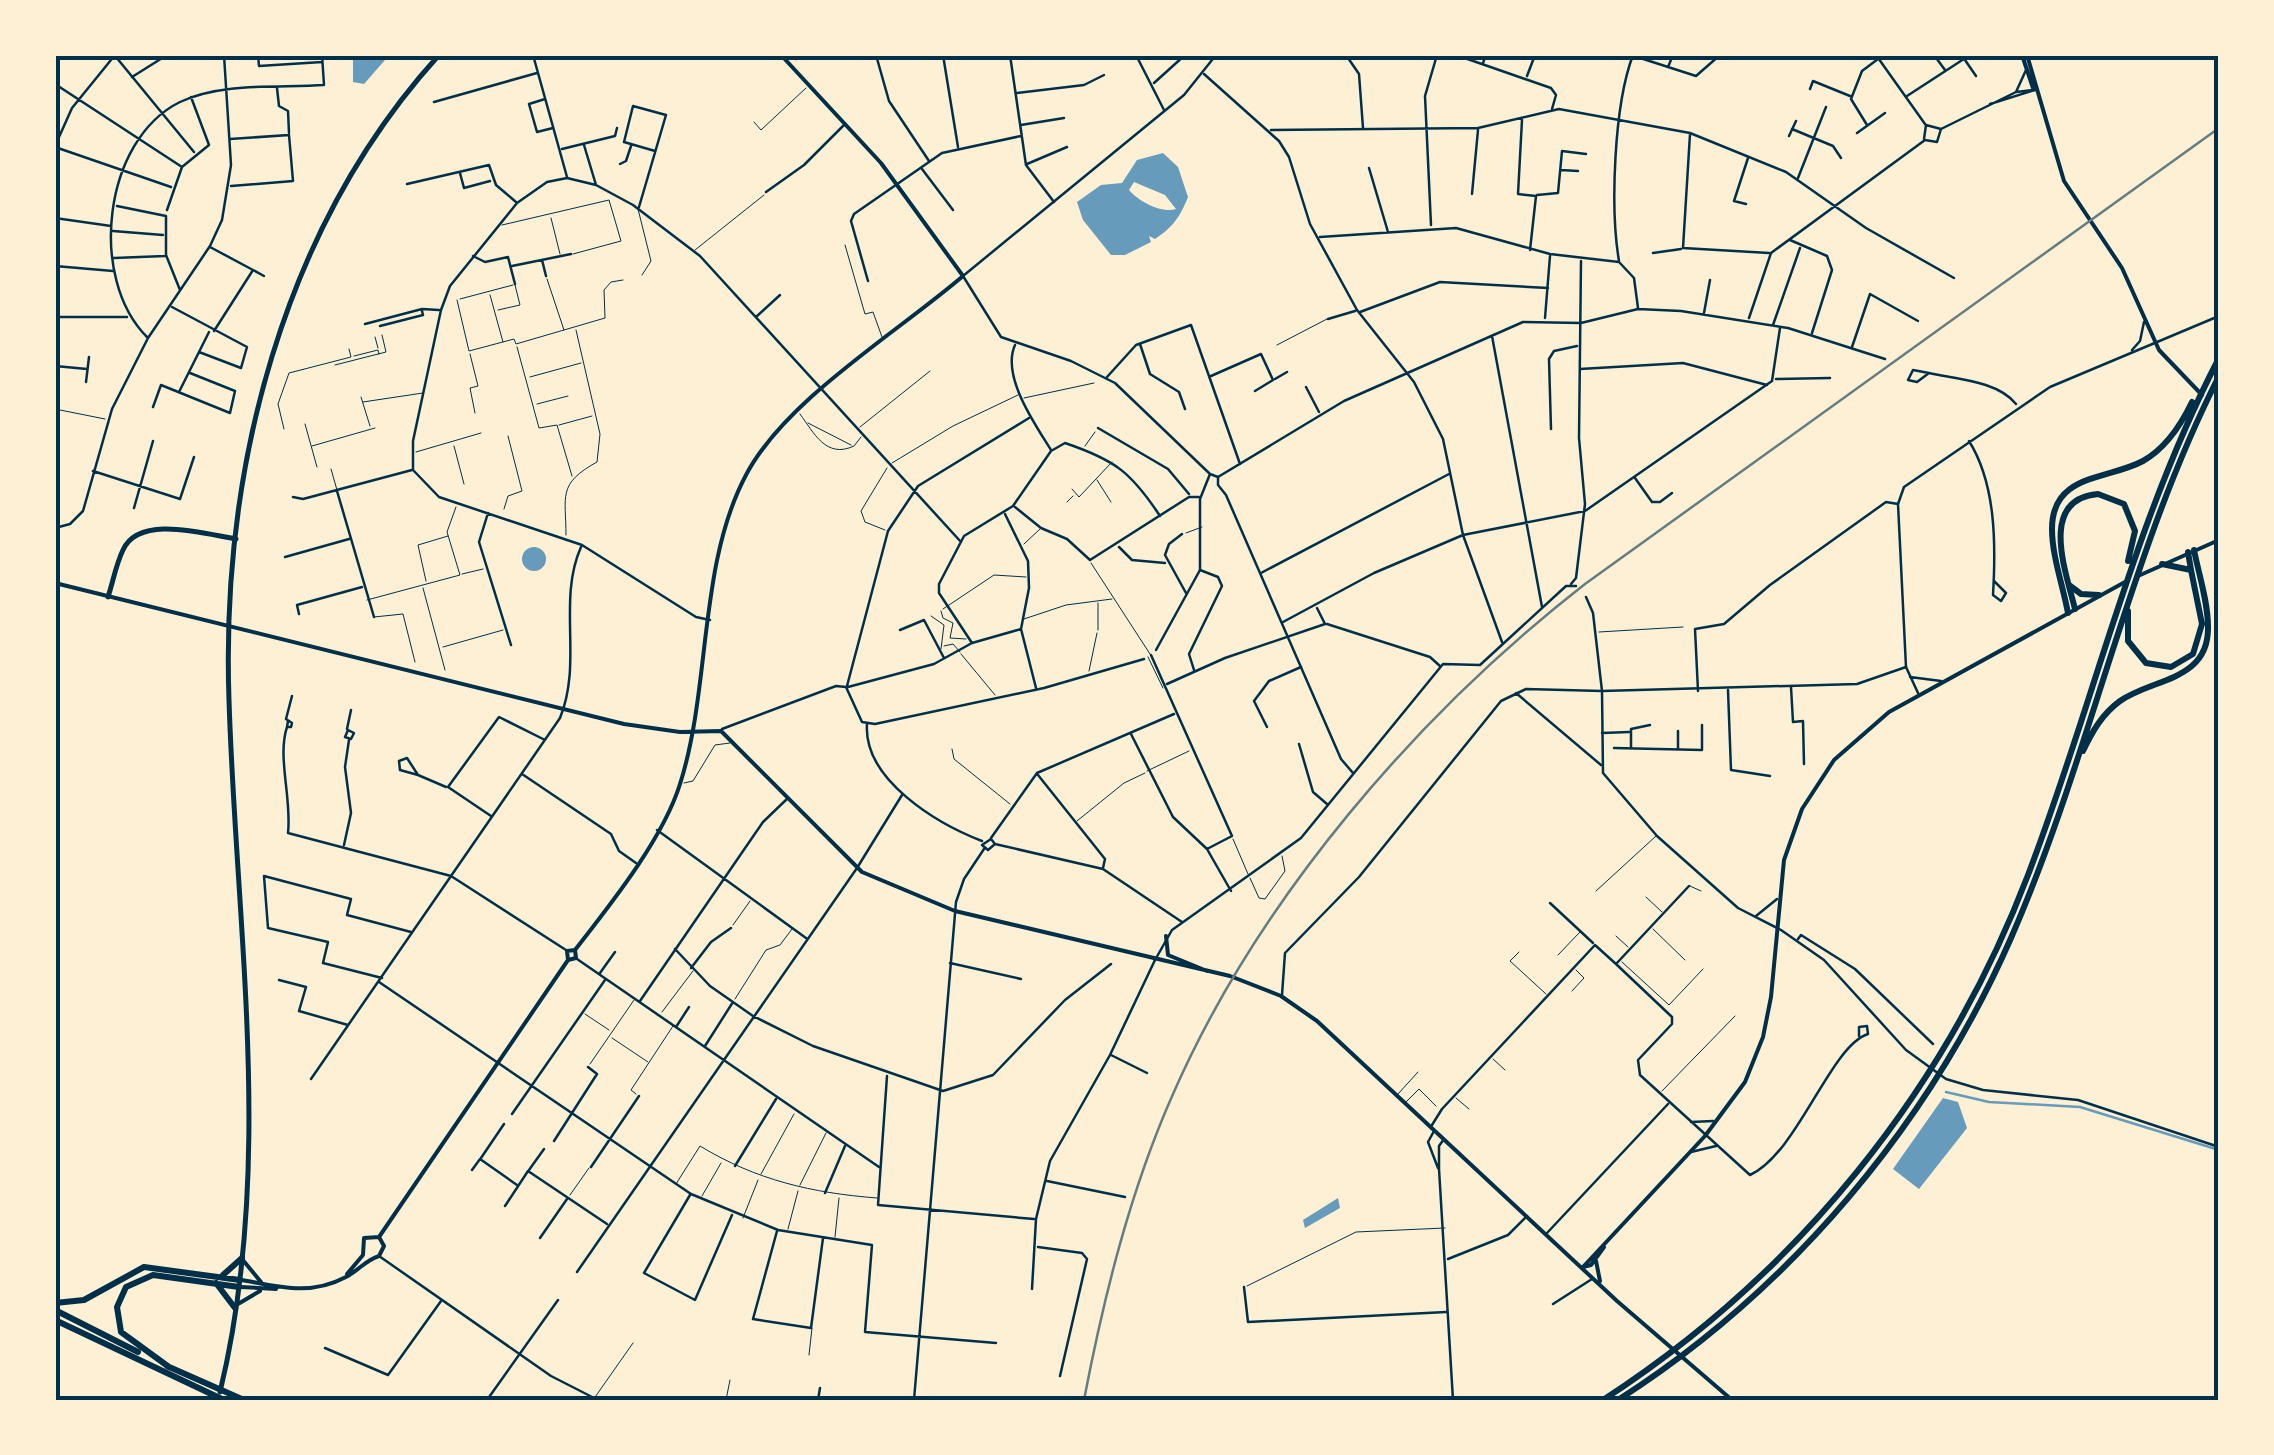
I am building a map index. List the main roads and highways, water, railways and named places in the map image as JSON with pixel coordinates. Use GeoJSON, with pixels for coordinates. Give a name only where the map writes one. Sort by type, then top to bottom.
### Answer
{"type":"FeatureCollection","features":[{"type":"Feature","properties":{"kind":"highway"},"geometry":{"type":"LineString","coordinates":[[1602,1400],[1690,1340],[1789,1250],[1848,1186],[1922,1084],[1971,1002],[2030,872],[2124,585],[2219,358]]}},
{"type":"Feature","properties":{"kind":"highway"},"geometry":{"type":"LineString","coordinates":[[2072,611],[2052,534],[2058,503],[2083,479],[2133,465],[2152,454],[2219,376]]}},
{"type":"Feature","properties":{"kind":"highway"},"geometry":{"type":"LineString","coordinates":[[1618,1400],[1696,1345],[1766,1284],[1845,1201],[1899,1133],[1957,1045],[2001,960],[2071,774],[2198,403]]}},
{"type":"Feature","properties":{"kind":"highway"},"geometry":{"type":"LineString","coordinates":[[2072,611],[2062,521],[2074,502],[2098,494],[2117,499],[2133,520],[2135,536],[2124,585]]}},
{"type":"Feature","properties":{"kind":"highway"},"geometry":{"type":"LineString","coordinates":[[2130,598],[2127,634],[2137,656],[2159,668],[2182,664],[2196,650],[2202,630],[2191,551]]}},
{"type":"Feature","properties":{"kind":"highway"},"geometry":{"type":"LineString","coordinates":[[2071,774],[2110,709],[2135,692],[2183,675],[2202,656],[2208,621],[2191,551]]}},
{"type":"Feature","properties":{"kind":"highway"},"geometry":{"type":"LineString","coordinates":[[2162,564],[2191,570]]}},
{"type":"Feature","properties":{"kind":"highway"},"geometry":{"type":"LineString","coordinates":[[2069,584],[2081,594],[2099,596]]}},
{"type":"Feature","properties":{"kind":"highway"},"geometry":{"type":"LineString","coordinates":[[169,1367],[121,1332],[116,1316],[121,1294],[138,1279],[153,1275],[216,1280],[242,1258]]}},
{"type":"Feature","properties":{"kind":"highway"},"geometry":{"type":"LineString","coordinates":[[55,1302],[84,1300],[138,1268],[239,1283]]}},
{"type":"Feature","properties":{"kind":"highway"},"geometry":{"type":"LineString","coordinates":[[216,1280],[235,1308]]}},
{"type":"Feature","properties":{"kind":"highway"},"geometry":{"type":"LineString","coordinates":[[55,1310],[244,1400]]}},
{"type":"Feature","properties":{"kind":"highway"},"geometry":{"type":"LineString","coordinates":[[55,1320],[221,1400]]}},
{"type":"Feature","properties":{"kind":"main road"},"geometry":{"type":"LineString","coordinates":[[221,1400],[242,1258],[248,1070],[228,696],[236,538],[253,422],[292,295],[350,178],[439,55]]}},
{"type":"Feature","properties":{"kind":"main road"},"geometry":{"type":"LineString","coordinates":[[568,960],[576,958],[575,950],[658,830],[676,796],[692,732],[730,508],[747,471],[798,411],[962,276],[898,184],[781,55]]}},
{"type":"Feature","properties":{"kind":"main road"},"geometry":{"type":"LineString","coordinates":[[2027,56],[2026,70],[2064,182],[2122,268],[2155,342],[2190,387],[2214,403]]}},
{"type":"Feature","properties":{"kind":"main road"},"geometry":{"type":"LineString","coordinates":[[2027,56],[2034,90]]}},
{"type":"Feature","properties":{"kind":"main road"},"geometry":{"type":"LineString","coordinates":[[108,596],[123,549],[137,534],[154,530],[236,538]]}},
{"type":"Feature","properties":{"kind":"main road"},"geometry":{"type":"LineString","coordinates":[[1582,1268],[1585,1260],[1608,1241],[1705,1136],[1744,1082],[1763,1037],[1771,997],[1777,899],[1794,826],[1822,776],[1864,730],[1919,694],[2113,588],[2219,540]]}},
{"type":"Feature","properties":{"kind":"main road"},"geometry":{"type":"LineString","coordinates":[[55,583],[624,724],[692,732],[721,731],[857,868],[955,912],[1230,976],[1281,996],[1317,1020],[1582,1268],[1732,1400]]}},
{"type":"Feature","properties":{"kind":"main road"},"geometry":{"type":"LineString","coordinates":[[1166,936],[1168,955],[1208,971]]}},
{"type":"Feature","properties":{"kind":"main road"},"geometry":{"type":"LineString","coordinates":[[366,1256],[362,1240],[379,1237],[568,960],[567,951],[575,950]]}},
{"type":"Feature","properties":{"kind":"main road"},"geometry":{"type":"LineString","coordinates":[[239,1283],[317,1289],[342,1278],[366,1256],[379,1256],[384,1246],[379,1237]]}},
{"type":"Feature","properties":{"kind":"main road"},"geometry":{"type":"LineString","coordinates":[[1582,1268],[1598,1257],[1608,1241]]}},
{"type":"Feature","properties":{"kind":"main road"},"geometry":{"type":"LineString","coordinates":[[1598,1257],[1602,1286]]}},
{"type":"Feature","properties":{"kind":"main road"},"geometry":{"type":"LineString","coordinates":[[242,1258],[250,1274],[265,1287]]}},
{"type":"Feature","properties":{"kind":"main road"},"geometry":{"type":"LineString","coordinates":[[235,1308],[265,1287]]}},
{"type":"Feature","properties":{"kind":"water"},"geometry":{"type":"Polygon","coordinates":[[[353,55],[385,60],[364,84],[353,82],[353,55]]]}},
{"type":"Feature","properties":{"kind":"water"},"geometry":{"type":"Polygon","coordinates":[[[1163,153],[1178,167],[1188,197],[1175,221],[1161,235],[1155,239],[1149,236],[1151,242],[1125,255],[1111,255],[1083,220],[1077,202],[1101,185],[1122,183],[1137,160],[1163,153]],[[1134,182],[1129,190],[1151,206],[1176,209],[1165,195],[1134,182]]]}},
{"type":"Feature","properties":{"kind":"water"},"geometry":{"type":"Polygon","coordinates":[[[534,547],[546,559],[534,571],[522,559],[534,547]]]}},
{"type":"Feature","properties":{"kind":"water"},"geometry":{"type":"Polygon","coordinates":[[[1943,1098],[1958,1102],[1967,1128],[1919,1189],[1893,1169],[1943,1098]]]}},
{"type":"Feature","properties":{"kind":"water"},"geometry":{"type":"Polygon","coordinates":[[[1338,1198],[1340,1208],[1305,1228],[1303,1220],[1338,1198]]]}},
{"type":"Feature","properties":{"kind":"waterway"},"geometry":{"type":"LineString","coordinates":[[1946,1092],[1989,1102],[2080,1107],[2219,1150]]}},
{"type":"Feature","properties":{"kind":"railway"},"geometry":{"type":"LineString","coordinates":[[1084,1400],[1131,1206],[1173,1094],[1250,950],[1297,881],[1403,751],[1523,635],[1585,584],[2219,128]]}}]}
